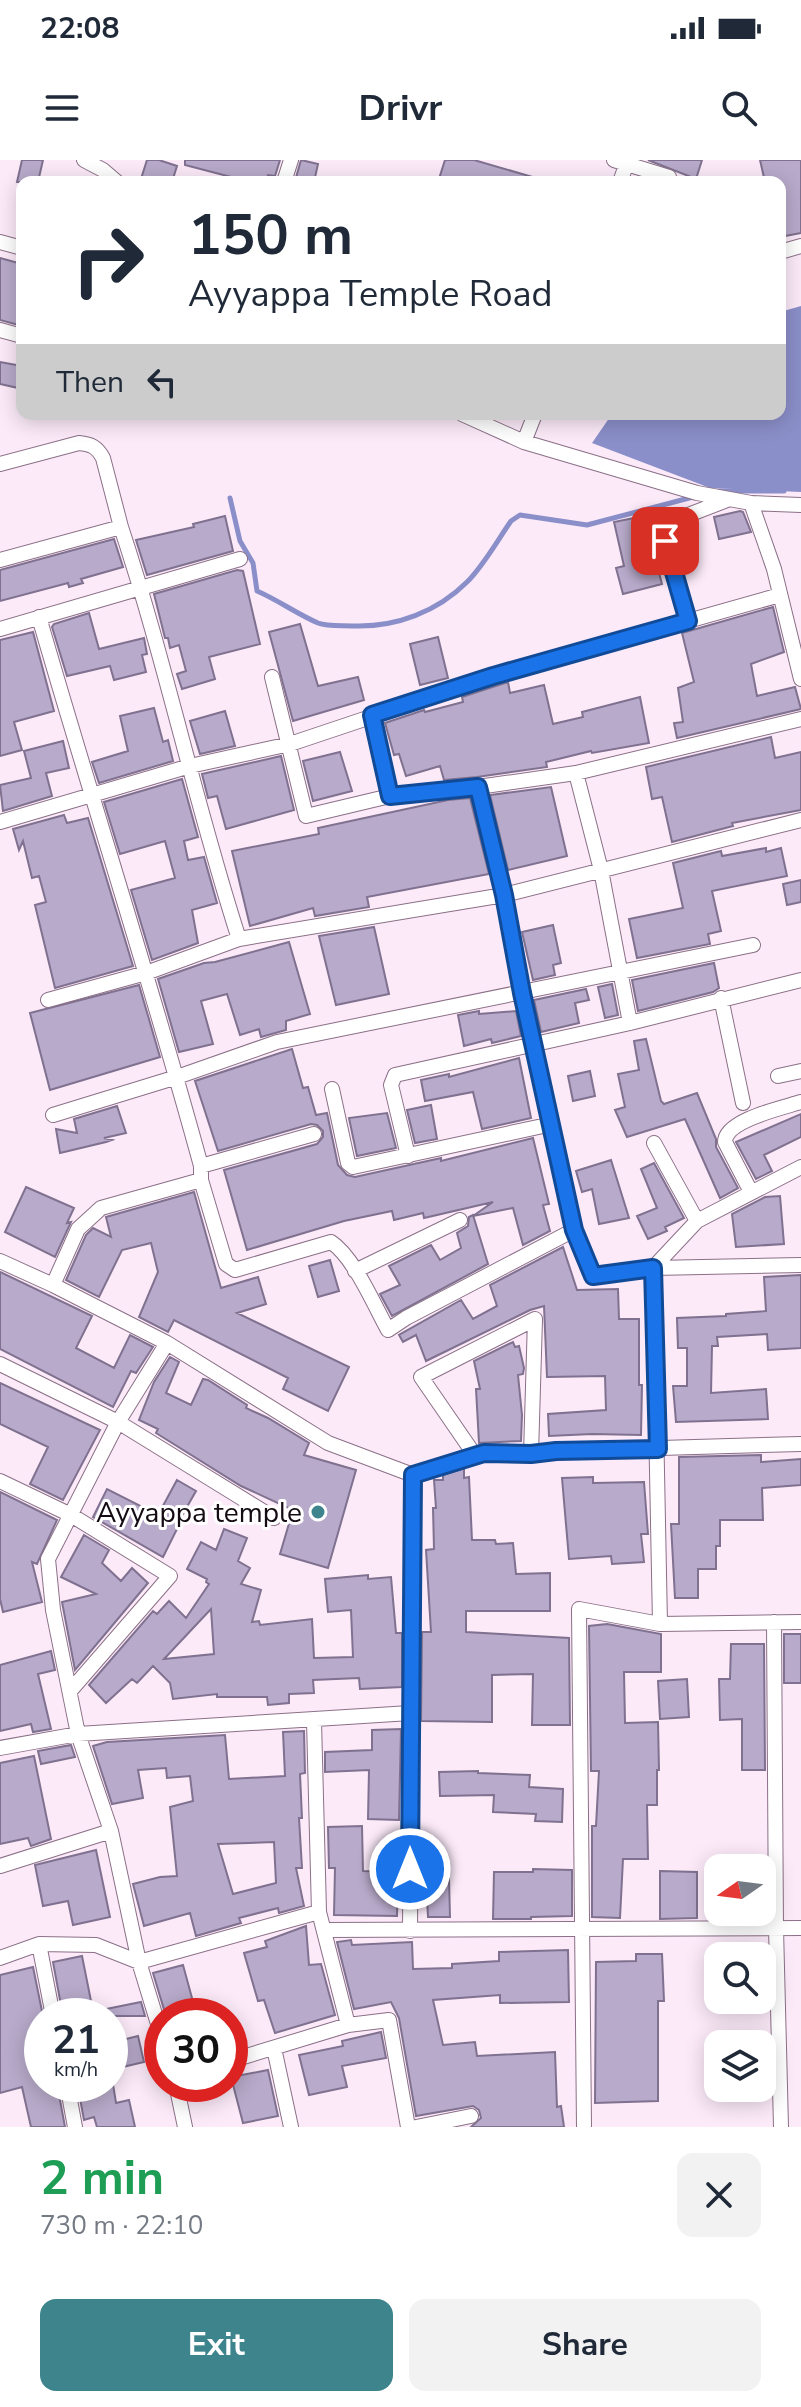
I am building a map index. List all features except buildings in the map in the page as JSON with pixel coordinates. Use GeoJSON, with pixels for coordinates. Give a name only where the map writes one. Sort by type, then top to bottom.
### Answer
{"type":"FeatureCollection","features":[{"type":"Feature","properties":{"kind":"street"},"geometry":{"type":"LineString","coordinates":[[84,160],[102,165]]}},
{"type":"Feature","properties":{"kind":"street"},"geometry":{"type":"LineString","coordinates":[[623,161],[666,176]]}},
{"type":"Feature","properties":{"kind":"street"},"geometry":{"type":"LineString","coordinates":[[475,420],[524,442],[727,500],[798,505]]}},
{"type":"Feature","properties":{"kind":"street"},"geometry":{"type":"LineString","coordinates":[[524,442],[533,420]]}},
{"type":"Feature","properties":{"kind":"street"},"geometry":{"type":"LineString","coordinates":[[0,464],[79,443],[98,449],[103,458],[142,590],[216,867],[239,939]]}},
{"type":"Feature","properties":{"kind":"street"},"geometry":{"type":"LineString","coordinates":[[688,621],[662,531],[665,524],[727,500]]}},
{"type":"Feature","properties":{"kind":"street"},"geometry":{"type":"LineString","coordinates":[[757,503],[801,679]]}},
{"type":"Feature","properties":{"kind":"street"},"geometry":{"type":"LineString","coordinates":[[0,560],[121,527]]}},
{"type":"Feature","properties":{"kind":"street"},"geometry":{"type":"LineString","coordinates":[[0,629],[240,559]]}},
{"type":"Feature","properties":{"kind":"street"},"geometry":{"type":"LineString","coordinates":[[0,822],[190,766],[290,744],[493,676],[780,595]]}},
{"type":"Feature","properties":{"kind":"street"},"geometry":{"type":"LineString","coordinates":[[39,617],[177,1077],[229,1268],[235,1270],[331,1242],[339,1247],[355,1271],[388,1330],[574,1230]]}},
{"type":"Feature","properties":{"kind":"street"},"geometry":{"type":"LineString","coordinates":[[272,677],[306,816],[390,796],[576,773],[801,719]]}},
{"type":"Feature","properties":{"kind":"street"},"geometry":{"type":"LineString","coordinates":[[372,715],[390,796]]}},
{"type":"Feature","properties":{"kind":"street"},"geometry":{"type":"LineString","coordinates":[[576,773],[601,870],[630,1023]]}},
{"type":"Feature","properties":{"kind":"street"},"geometry":{"type":"LineString","coordinates":[[478,787],[504,895],[522,993],[574,1230],[593,1276],[653,1268],[801,1265]]}},
{"type":"Feature","properties":{"kind":"street"},"geometry":{"type":"LineString","coordinates":[[48,1000],[146,973],[239,939],[504,895],[801,820]]}},
{"type":"Feature","properties":{"kind":"street"},"geometry":{"type":"LineString","coordinates":[[53,1115],[277,1042],[753,945]]}},
{"type":"Feature","properties":{"kind":"street"},"geometry":{"type":"LineString","coordinates":[[408,1156],[391,1085],[395,1075],[630,1023],[801,980]]}},
{"type":"Feature","properties":{"kind":"street"},"geometry":{"type":"LineString","coordinates":[[721,998],[743,1103]]}},
{"type":"Feature","properties":{"kind":"street"},"geometry":{"type":"LineString","coordinates":[[778,1076],[801,1071]]}},
{"type":"Feature","properties":{"kind":"street"},"geometry":{"type":"LineString","coordinates":[[332,1089],[348,1163],[353,1167],[552,1124]]}},
{"type":"Feature","properties":{"kind":"street"},"geometry":{"type":"LineString","coordinates":[[751,1192],[725,1142],[725,1135],[748,1119],[801,1102]]}},
{"type":"Feature","properties":{"kind":"street"},"geometry":{"type":"LineString","coordinates":[[53,1285],[78,1229],[101,1208],[314,1134]]}},
{"type":"Feature","properties":{"kind":"street"},"geometry":{"type":"LineString","coordinates":[[654,1143],[697,1221]]}},
{"type":"Feature","properties":{"kind":"street"},"geometry":{"type":"LineString","coordinates":[[660,1624],[653,1268],[697,1221],[801,1167]]}},
{"type":"Feature","properties":{"kind":"street"},"geometry":{"type":"LineString","coordinates":[[355,1271],[460,1220]]}},
{"type":"Feature","properties":{"kind":"street"},"geometry":{"type":"LineString","coordinates":[[0,1261],[167,1343],[328,1443],[413,1475],[474,1454],[801,1444]]}},
{"type":"Feature","properties":{"kind":"street"},"geometry":{"type":"LineString","coordinates":[[474,1454],[421,1377],[535,1319],[531,1454]]}},
{"type":"Feature","properties":{"kind":"street"},"geometry":{"type":"LineString","coordinates":[[150,1998],[139,1962],[111,1831],[78,1734],[53,1610],[48,1559],[118,1422],[167,1343]]}},
{"type":"Feature","properties":{"kind":"street"},"geometry":{"type":"LineString","coordinates":[[0,1364],[118,1422],[274,1518]]}},
{"type":"Feature","properties":{"kind":"street"},"geometry":{"type":"LineString","coordinates":[[410,1931],[413,1475]]}},
{"type":"Feature","properties":{"kind":"street"},"geometry":{"type":"LineString","coordinates":[[0,1481],[71,1515],[170,1576],[71,1690]]}},
{"type":"Feature","properties":{"kind":"street"},"geometry":{"type":"LineString","coordinates":[[584,2127],[579,1609],[660,1624],[801,1622]]}},
{"type":"Feature","properties":{"kind":"street"},"geometry":{"type":"LineString","coordinates":[[774,1622],[781,2127]]}},
{"type":"Feature","properties":{"kind":"street"},"geometry":{"type":"LineString","coordinates":[[0,1748],[78,1734],[410,1713]]}},
{"type":"Feature","properties":{"kind":"street"},"geometry":{"type":"LineString","coordinates":[[314,1721],[319,1912],[348,2025]]}},
{"type":"Feature","properties":{"kind":"street"},"geometry":{"type":"LineString","coordinates":[[0,1866],[111,1831]]}},
{"type":"Feature","properties":{"kind":"street"},"geometry":{"type":"LineString","coordinates":[[0,1958],[39,1944],[96,1945],[139,1962],[319,1912]]}},
{"type":"Feature","properties":{"kind":"street"},"geometry":{"type":"LineString","coordinates":[[324,1930],[801,1928]]}},
{"type":"Feature","properties":{"kind":"street"},"geometry":{"type":"LineString","coordinates":[[39,1944],[50,1998]]}},
{"type":"Feature","properties":{"kind":"street"},"geometry":{"type":"LineString","coordinates":[[248,2056],[348,2025],[389,2020],[408,2127]]}},
{"type":"Feature","properties":{"kind":"street"},"geometry":{"type":"LineString","coordinates":[[274,2048],[291,2127]]}},
{"type":"Feature","properties":{"kind":"street"},"geometry":{"type":"LineString","coordinates":[[70,2102],[75,2127]]}},
{"type":"Feature","properties":{"kind":"street"},"geometry":{"type":"LineString","coordinates":[[180,2102],[185,2127]]}},
{"type":"Feature","properties":{"kind":"street"},"geometry":{"type":"LineString","coordinates":[[416,2127],[471,2116]]}},
{"type":"Feature","properties":{"kind":"water"},"geometry":{"type":"Polygon","coordinates":[[[801,306],[801,492],[710,488],[592,443],[608,420],[786,420],[786,310],[801,306]]]}},
{"type":"Feature","properties":{"kind":"waterway"},"geometry":{"type":"LineString","coordinates":[[718,491],[784,491]]}},
{"type":"Feature","properties":{"kind":"waterway"},"geometry":{"type":"LineString","coordinates":[[230,498],[240,541],[253,563],[257,591],[318,623],[370,626],[415,616],[443,602],[473,575],[511,521],[520,515],[587,525],[693,497]]}},
{"type":"Feature","properties":{"kind":"place","name":"Ayyappa temple"},"geometry":{"type":"Point","coordinates":[318,1512]}},
{"type":"Feature","properties":{"kind":"route"},"geometry":{"type":"LineString","coordinates":[[410,1869],[413,1475],[474,1454],[658,1449],[653,1268],[593,1276],[574,1230],[522,993],[504,895],[478,787],[390,796],[372,715],[493,676],[688,621],[665,541]]}}]}
